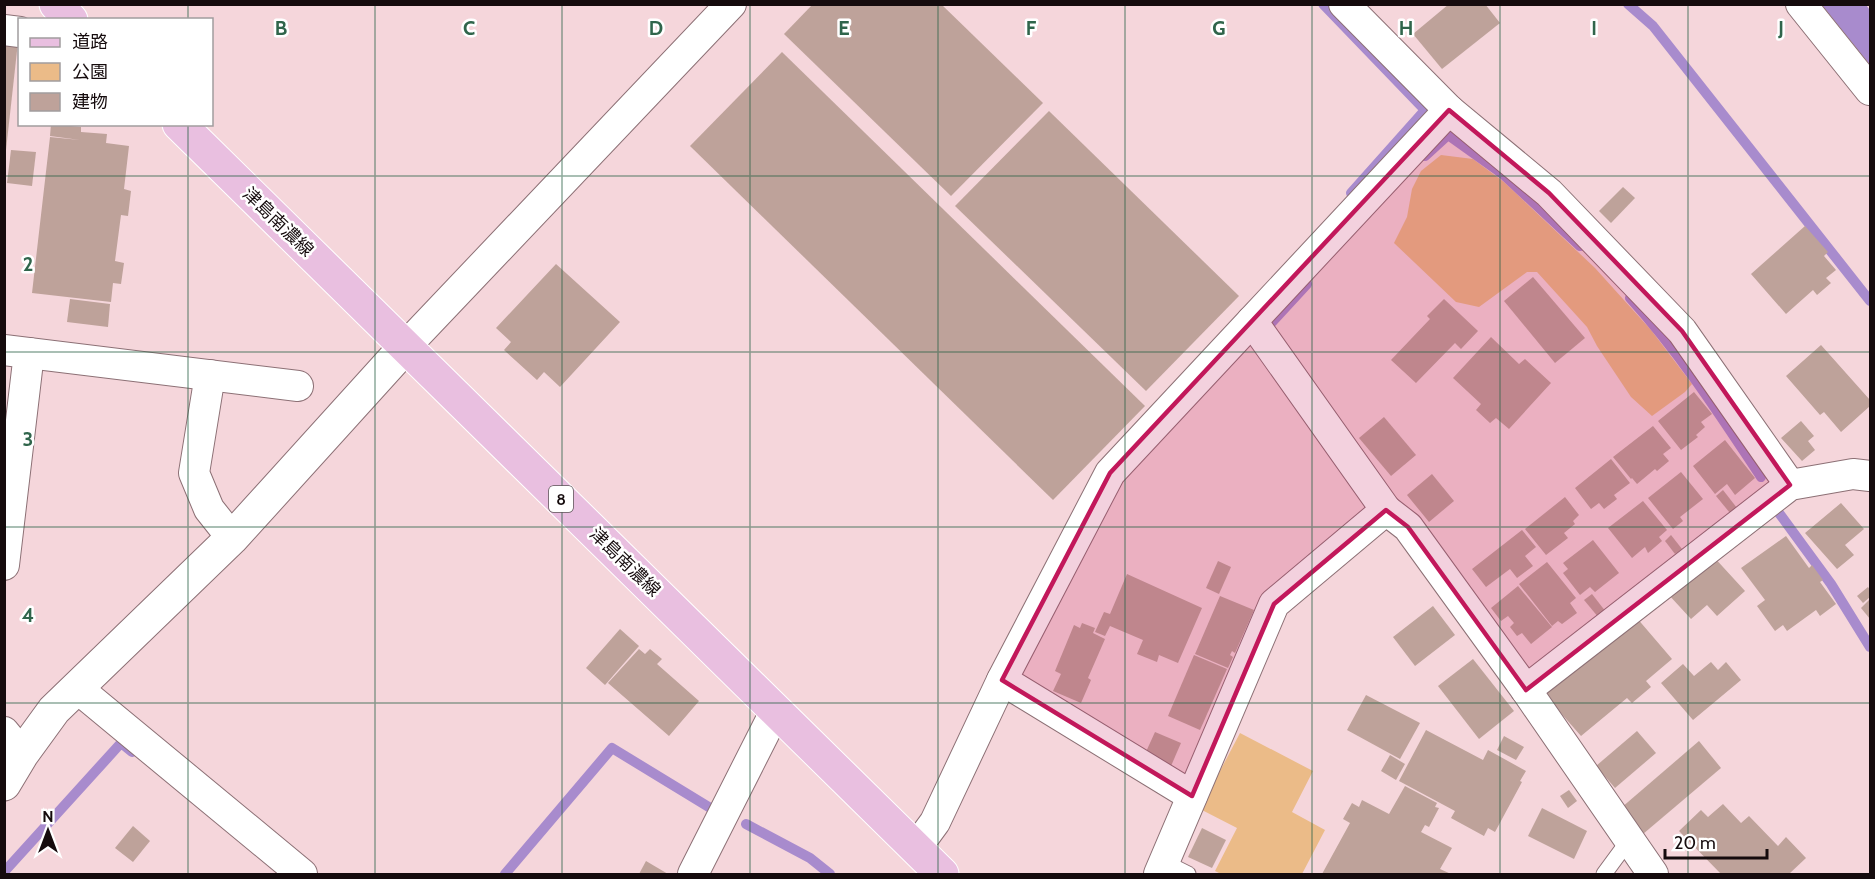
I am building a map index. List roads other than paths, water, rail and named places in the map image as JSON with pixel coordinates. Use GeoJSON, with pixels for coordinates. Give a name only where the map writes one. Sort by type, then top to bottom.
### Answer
{"type":"FeatureCollection","features":[{"type":"Feature","properties":{"kind":"main road","name":"津島南濃線"},"geometry":{"type":"LineString","coordinates":[[181,126],[942,874]]}},
{"type":"Feature","properties":{"kind":"street"},"geometry":{"type":"LineString","coordinates":[[4,784],[13,743],[54,710],[232,538],[406,346],[731,4]]}},
{"type":"Feature","properties":{"kind":"street"},"geometry":{"type":"LineString","coordinates":[[1344,4],[1449,110],[1549,193],[1683,331],[1790,484]]}},
{"type":"Feature","properties":{"kind":"street"},"geometry":{"type":"LineString","coordinates":[[1801,4],[1870,90]]}},
{"type":"Feature","properties":{"kind":"street"},"geometry":{"type":"LineString","coordinates":[[916,848],[935,822],[1002,680],[1110,473],[1449,110]]}},
{"type":"Feature","properties":{"kind":"street"},"geometry":{"type":"LineString","coordinates":[[1252,321],[1386,510],[1408,527],[1526,690],[1653,874]]}},
{"type":"Feature","properties":{"kind":"street"},"geometry":{"type":"LineString","coordinates":[[4,565],[17,352],[298,386]]}},
{"type":"Feature","properties":{"kind":"street"},"geometry":{"type":"LineString","coordinates":[[210,375],[194,473],[209,509],[232,538]]}},
{"type":"Feature","properties":{"kind":"street"},"geometry":{"type":"LineString","coordinates":[[1526,690],[1790,484],[1853,474],[1870,476]]}},
{"type":"Feature","properties":{"kind":"street"},"geometry":{"type":"LineString","coordinates":[[1170,870],[1192,796],[1274,604],[1386,510]]}},
{"type":"Feature","properties":{"kind":"street"},"geometry":{"type":"LineString","coordinates":[[1002,680],[1192,796]]}},
{"type":"Feature","properties":{"kind":"street"},"geometry":{"type":"LineString","coordinates":[[77,688],[302,874]]}},
{"type":"Feature","properties":{"kind":"street"},"geometry":{"type":"LineString","coordinates":[[693,874],[776,710]]}},
{"type":"Feature","properties":{"kind":"lane"},"geometry":{"type":"LineString","coordinates":[[1604,874],[1629,840]]}},
{"type":"Feature","properties":{"kind":"waterway"},"geometry":{"type":"LineString","coordinates":[[1323,4],[1425,110],[1351,193]]}},
{"type":"Feature","properties":{"kind":"waterway"},"geometry":{"type":"LineString","coordinates":[[1628,4],[1653,26],[1870,301]]}},
{"type":"Feature","properties":{"kind":"waterway"},"geometry":{"type":"LineString","coordinates":[[1425,156],[1448,135],[1504,175],[1580,246]]}},
{"type":"Feature","properties":{"kind":"waterway"},"geometry":{"type":"LineString","coordinates":[[1272,322],[1307,284]]}},
{"type":"Feature","properties":{"kind":"waterway"},"geometry":{"type":"LineString","coordinates":[[1630,298],[1683,362],[1761,477]]}},
{"type":"Feature","properties":{"kind":"waterway"},"geometry":{"type":"LineString","coordinates":[[1779,513],[1831,584],[1870,647]]}},
{"type":"Feature","properties":{"kind":"waterway"},"geometry":{"type":"LineString","coordinates":[[4,872],[121,743],[132,752]]}},
{"type":"Feature","properties":{"kind":"waterway"},"geometry":{"type":"LineString","coordinates":[[505,874],[612,748],[712,809]]}},
{"type":"Feature","properties":{"kind":"waterway"},"geometry":{"type":"LineString","coordinates":[[746,824],[810,858],[830,874]]}}]}
